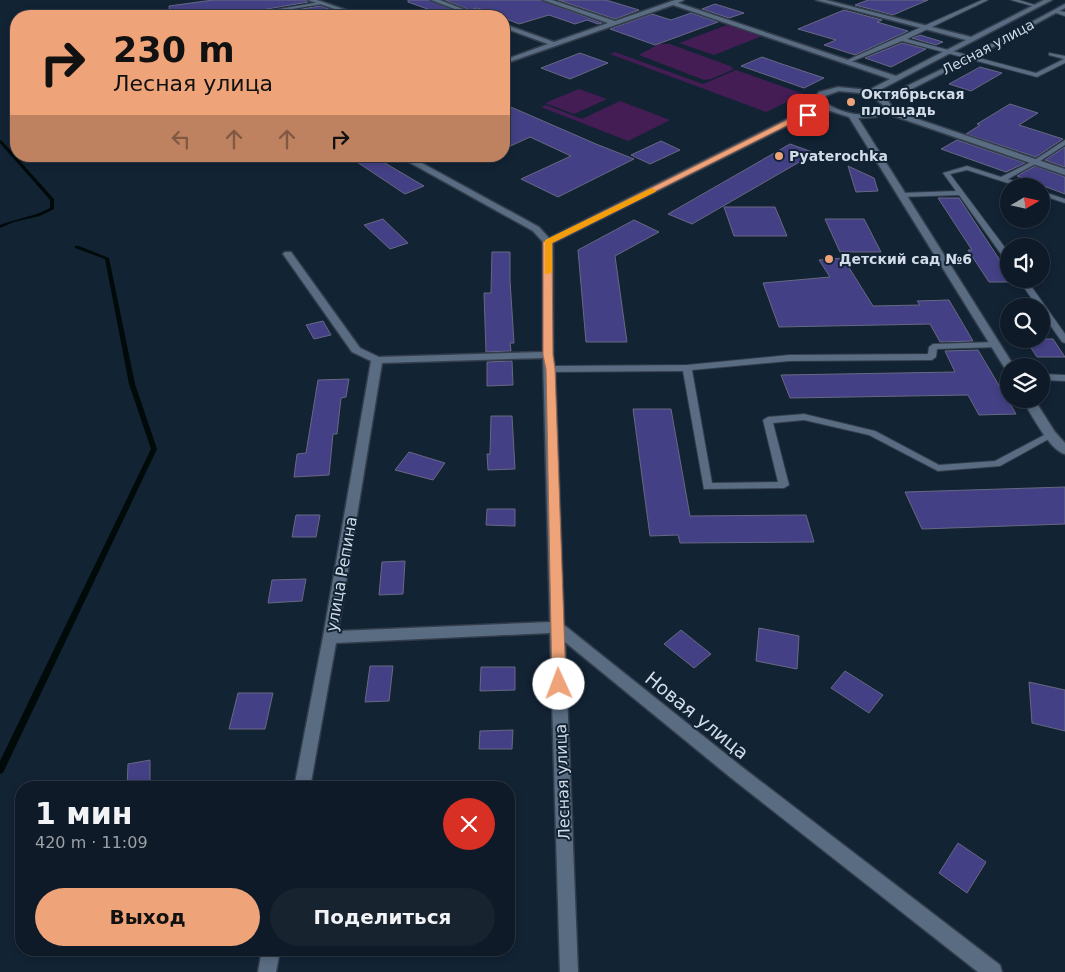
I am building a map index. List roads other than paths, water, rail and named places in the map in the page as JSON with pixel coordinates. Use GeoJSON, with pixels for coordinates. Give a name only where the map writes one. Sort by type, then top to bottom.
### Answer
{"type":"FeatureCollection","features":[{"type":"Feature","properties":{"kind":"street"},"geometry":{"type":"LineString","coordinates":[[311,0],[342,10]]}},
{"type":"Feature","properties":{"kind":"street"},"geometry":{"type":"LineString","coordinates":[[434,0],[462,10]]}},
{"type":"Feature","properties":{"kind":"street"},"geometry":{"type":"LineString","coordinates":[[546,0],[614,23]]}},
{"type":"Feature","properties":{"kind":"street"},"geometry":{"type":"LineString","coordinates":[[819,0],[973,40]]}},
{"type":"Feature","properties":{"kind":"street","name":"Лесная улица"},"geometry":{"type":"LineString","coordinates":[[870,92],[1049,0]]}},
{"type":"Feature","properties":{"kind":"street"},"geometry":{"type":"LineString","coordinates":[[510,60],[678,2],[895,78]]}},
{"type":"Feature","properties":{"kind":"street","name":"Лесная улица"},"geometry":{"type":"LineString","coordinates":[[884,100],[969,58],[1065,6]]}},
{"type":"Feature","properties":{"kind":"street"},"geometry":{"type":"LineString","coordinates":[[510,28],[553,44]]}},
{"type":"Feature","properties":{"kind":"street"},"geometry":{"type":"LineString","coordinates":[[848,89],[870,92],[884,100],[887,104],[884,110],[873,115],[852,116],[826,108],[819,102],[819,98],[829,91],[848,89]]}},
{"type":"Feature","properties":{"kind":"street"},"geometry":{"type":"LineString","coordinates":[[413,162],[536,229],[548,242],[790,122],[826,108]]}},
{"type":"Feature","properties":{"kind":"street"},"geometry":{"type":"LineString","coordinates":[[884,110],[1065,172]]}},
{"type":"Feature","properties":{"kind":"street"},"geometry":{"type":"LineString","coordinates":[[852,116],[1003,358]]}},
{"type":"Feature","properties":{"kind":"street","name":"Лесная улица"},"geometry":{"type":"LineString","coordinates":[[548,242],[548,355],[550,369],[568,972]]}},
{"type":"Feature","properties":{"kind":"street"},"geometry":{"type":"LineString","coordinates":[[288,254],[356,350],[377,360],[548,355]]}},
{"type":"Feature","properties":{"kind":"street","name":"улица Репина"},"geometry":{"type":"LineString","coordinates":[[303,781],[377,360]]}},
{"type":"Feature","properties":{"kind":"street"},"geometry":{"type":"LineString","coordinates":[[1034,408],[1051,436],[1065,450]]}},
{"type":"Feature","properties":{"kind":"street"},"geometry":{"type":"LineString","coordinates":[[330,637],[557,627]]}},
{"type":"Feature","properties":{"kind":"street","name":"Новая улица"},"geometry":{"type":"LineString","coordinates":[[557,627],[736,772],[993,972]]}},
{"type":"Feature","properties":{"kind":"street"},"geometry":{"type":"LineString","coordinates":[[266,972],[270,956]]}},
{"type":"Feature","properties":{"kind":"lane"},"geometry":{"type":"LineString","coordinates":[[846,62],[902,39],[986,0]]}},
{"type":"Feature","properties":{"kind":"lane"},"geometry":{"type":"LineString","coordinates":[[1013,0],[1036,6]]}},
{"type":"Feature","properties":{"kind":"lane"},"geometry":{"type":"LineString","coordinates":[[277,10],[320,3]]}},
{"type":"Feature","properties":{"kind":"lane"},"geometry":{"type":"LineString","coordinates":[[1055,11],[1065,14]]}},
{"type":"Feature","properties":{"kind":"lane"},"geometry":{"type":"LineString","coordinates":[[902,39],[1037,76],[1065,59]]}},
{"type":"Feature","properties":{"kind":"lane"},"geometry":{"type":"LineString","coordinates":[[1051,54],[1065,59]]}},
{"type":"Feature","properties":{"kind":"lane"},"geometry":{"type":"LineString","coordinates":[[1000,246],[946,173],[967,168],[1002,178],[1035,162],[1065,142]]}},
{"type":"Feature","properties":{"kind":"lane"},"geometry":{"type":"LineString","coordinates":[[902,195],[962,193]]}},
{"type":"Feature","properties":{"kind":"lane"},"geometry":{"type":"LineString","coordinates":[[1050,196],[1065,202]]}},
{"type":"Feature","properties":{"kind":"lane"},"geometry":{"type":"LineString","coordinates":[[1028,288],[1065,340]]}},
{"type":"Feature","properties":{"kind":"lane"},"geometry":{"type":"LineString","coordinates":[[550,369],[688,368],[788,358],[932,357],[933,347],[995,345]]}},
{"type":"Feature","properties":{"kind":"lane"},"geometry":{"type":"LineString","coordinates":[[688,368],[708,487],[784,485],[768,420],[804,417],[872,432],[938,468],[996,464],[1051,436]]}},
{"type":"Feature","properties":{"kind":"lane"},"geometry":{"type":"LineString","coordinates":[[1050,377],[1065,378]]}},
{"type":"Feature","properties":{"kind":"waterway"},"geometry":{"type":"LineString","coordinates":[[0,141],[10,152]]}},
{"type":"Feature","properties":{"kind":"waterway"},"geometry":{"type":"LineString","coordinates":[[0,227],[52,209],[52,200],[19,162]]}},
{"type":"Feature","properties":{"kind":"waterway"},"geometry":{"type":"LineString","coordinates":[[0,770],[154,449],[132,384],[107,258],[77,247]]}},
{"type":"Feature","properties":{"kind":"place","name":"Октябрьская площадь"},"geometry":{"type":"Point","coordinates":[851,102]}},
{"type":"Feature","properties":{"kind":"place","name":"Pyaterochka"},"geometry":{"type":"Point","coordinates":[779,156]}},
{"type":"Feature","properties":{"kind":"place","name":"Детский сад №6"},"geometry":{"type":"Point","coordinates":[829,259]}}]}
